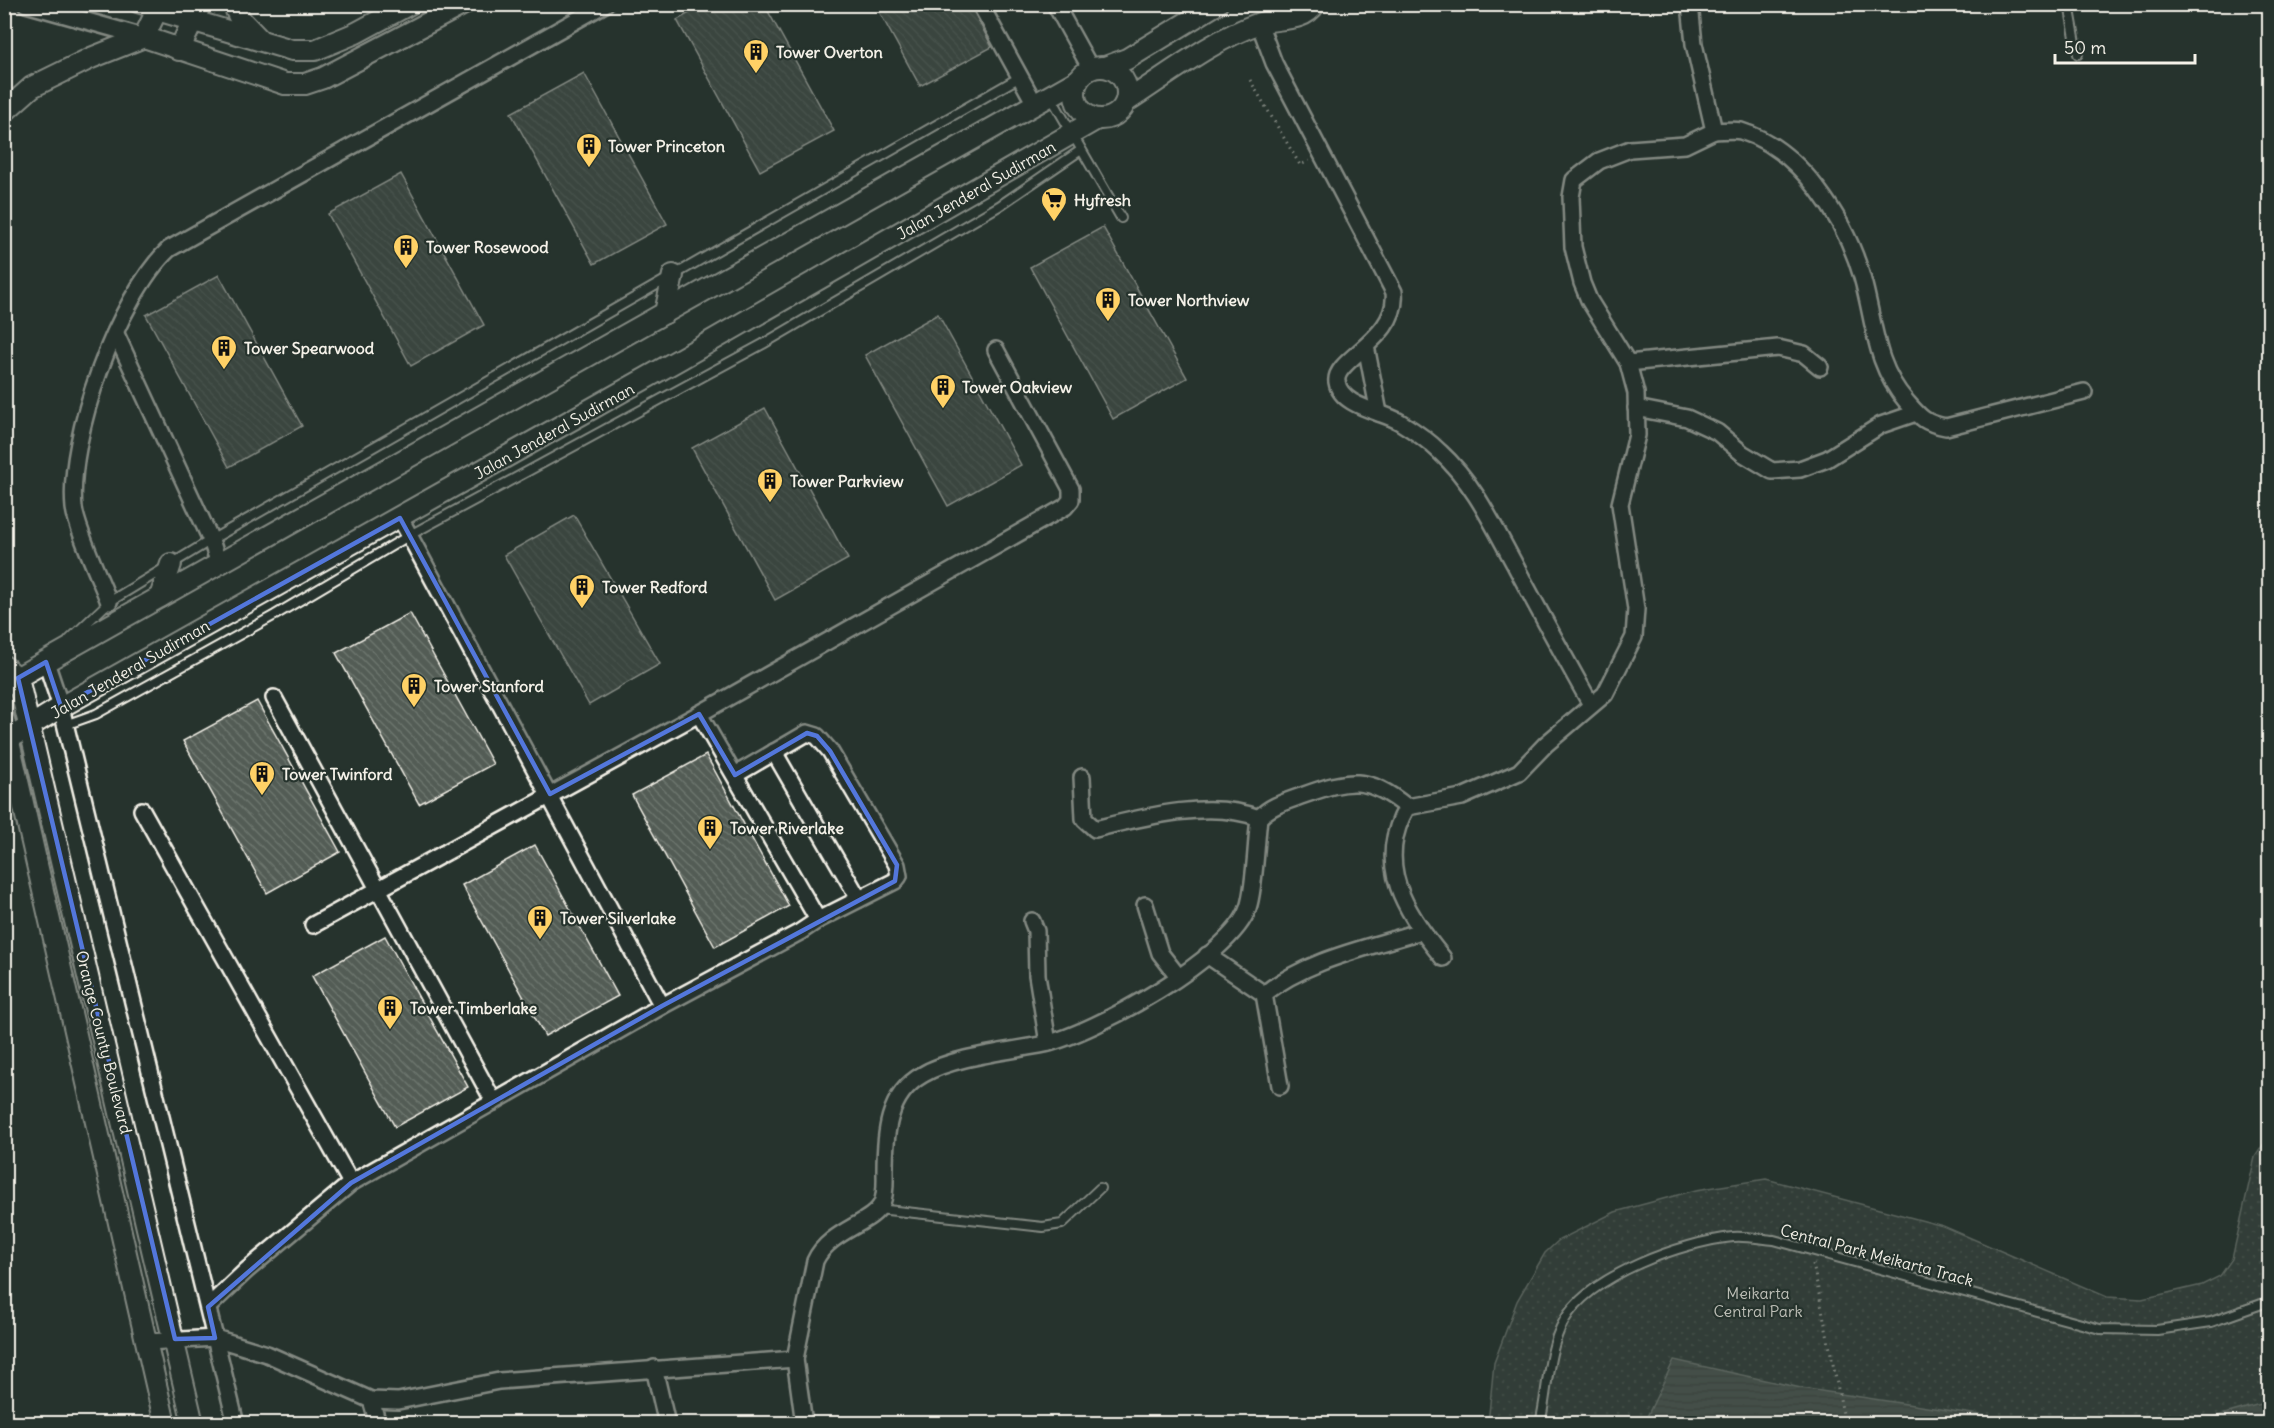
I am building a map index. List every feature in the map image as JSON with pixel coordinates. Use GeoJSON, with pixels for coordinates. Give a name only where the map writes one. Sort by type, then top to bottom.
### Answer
{"type":"FeatureCollection","features":[{"type":"Feature","properties":{"kind":"street"},"geometry":{"type":"LineString","coordinates":[[26,4],[144,38],[254,76],[285,84],[305,84],[323,78],[464,4]]}},
{"type":"Feature","properties":{"kind":"street"},"geometry":{"type":"LineString","coordinates":[[137,4],[197,13],[263,42],[292,50],[315,50],[356,33],[410,4]]}},
{"type":"Feature","properties":{"kind":"street"},"geometry":{"type":"LineString","coordinates":[[233,4],[240,19],[263,42]]}},
{"type":"Feature","properties":{"kind":"street"},"geometry":{"type":"LineString","coordinates":[[109,602],[74,510],[73,477],[84,414],[116,334],[152,266],[169,249],[605,4]]}},
{"type":"Feature","properties":{"kind":"street"},"geometry":{"type":"LineString","coordinates":[[980,4],[1020,77],[1043,100]]}},
{"type":"Feature","properties":{"kind":"street"},"geometry":{"type":"LineString","coordinates":[[1055,4],[1092,72]]}},
{"type":"Feature","properties":{"kind":"street"},"geometry":{"type":"LineString","coordinates":[[9,677],[46,662],[1092,72],[1127,59],[1217,4]]}},
{"type":"Feature","properties":{"kind":"street"},"geometry":{"type":"LineString","coordinates":[[1126,101],[1127,90],[1123,79],[1116,71],[1092,72],[1075,92],[1077,105],[1085,114],[1097,120],[1115,115],[1126,101],[1221,41],[1259,23],[1301,16],[1315,4]]}},
{"type":"Feature","properties":{"kind":"street"},"geometry":{"type":"LineString","coordinates":[[1690,4],[1694,44],[1714,131]]}},
{"type":"Feature","properties":{"kind":"street"},"geometry":{"type":"LineString","coordinates":[[4,111],[33,87],[91,58],[144,38],[158,8]]}},
{"type":"Feature","properties":{"kind":"street"},"geometry":{"type":"LineString","coordinates":[[178,50],[197,13]]}},
{"type":"Feature","properties":{"kind":"street"},"geometry":{"type":"LineString","coordinates":[[1259,23],[1274,63],[1394,292],[1395,306],[1383,331],[1340,369],[1336,381],[1341,393],[1399,421],[1439,451],[1462,474],[1486,512],[1589,701]]}},
{"type":"Feature","properties":{"kind":"street","name":"Jalan Jenderal Sudirman"},"geometry":{"type":"LineString","coordinates":[[7,730],[28,728],[63,716],[400,518],[1077,143],[1097,120]]}},
{"type":"Feature","properties":{"kind":"street"},"geometry":{"type":"LineString","coordinates":[[1443,958],[1421,931],[1393,870],[1391,860],[1396,825],[1407,807],[1462,797],[1519,772],[1546,744],[1592,707],[1611,684],[1634,637],[1635,621],[1620,504],[1636,435],[1636,393],[1628,363],[1589,300],[1578,270],[1573,247],[1571,197],[1574,180],[1599,161],[1615,153],[1630,149],[1685,145],[1714,131],[1738,130],[1776,150],[1803,172],[1826,203],[1847,238],[1862,277],[1883,366],[1893,386],[1916,413],[1928,423],[1946,426],[2084,392]]}},
{"type":"Feature","properties":{"kind":"street"},"geometry":{"type":"LineString","coordinates":[[665,313],[673,275]]}},
{"type":"Feature","properties":{"kind":"street"},"geometry":{"type":"LineString","coordinates":[[116,334],[211,540],[219,564]]}},
{"type":"Feature","properties":{"kind":"street"},"geometry":{"type":"LineString","coordinates":[[1366,346],[1379,413]]}},
{"type":"Feature","properties":{"kind":"street"},"geometry":{"type":"LineString","coordinates":[[1628,363],[1778,348],[1804,354],[1820,367]]}},
{"type":"Feature","properties":{"kind":"street"},"geometry":{"type":"LineString","coordinates":[[313,925],[699,714],[1065,507],[1071,500],[1071,489],[996,350]]}},
{"type":"Feature","properties":{"kind":"street"},"geometry":{"type":"LineString","coordinates":[[1636,408],[1687,418],[1707,427],[1772,471],[1800,469],[1827,459],[1881,425],[1916,413]]}},
{"type":"Feature","properties":{"kind":"street"},"geometry":{"type":"LineString","coordinates":[[400,518],[662,1006]]}},
{"type":"Feature","properties":{"kind":"street"},"geometry":{"type":"LineString","coordinates":[[160,597],[171,564]]}},
{"type":"Feature","properties":{"kind":"street"},"geometry":{"type":"LineString","coordinates":[[46,662],[63,716],[236,1424]]}},
{"type":"Feature","properties":{"kind":"street","name":"Orange County Boulevard"},"geometry":{"type":"LineString","coordinates":[[9,677],[28,728],[175,1339],[193,1424]]}},
{"type":"Feature","properties":{"kind":"street"},"geometry":{"type":"LineString","coordinates":[[274,699],[494,1102]]}},
{"type":"Feature","properties":{"kind":"street"},"geometry":{"type":"LineString","coordinates":[[699,714],[818,920]]}},
{"type":"Feature","properties":{"kind":"street","name":"Orange County Boulevard"},"geometry":{"type":"LineString","coordinates":[[7,730],[165,1424]]}},
{"type":"Feature","properties":{"kind":"street"},"geometry":{"type":"LineString","coordinates":[[208,1307],[247,1270],[351,1184],[662,1006],[800,933],[818,920],[895,881],[899,876],[897,865],[830,751],[817,736],[807,733],[735,775]]}},
{"type":"Feature","properties":{"kind":"street"},"geometry":{"type":"LineString","coordinates":[[774,752],[859,899]]}},
{"type":"Feature","properties":{"kind":"street"},"geometry":{"type":"LineString","coordinates":[[1082,777],[1084,819],[1095,829],[1176,812],[1239,810],[1258,818]]}},
{"type":"Feature","properties":{"kind":"street"},"geometry":{"type":"LineString","coordinates":[[804,1424],[795,1359],[815,1261],[820,1251],[831,1239],[878,1209],[885,1191],[887,1128],[892,1109],[903,1089],[922,1074],[945,1064],[1072,1036],[1152,995],[1207,955],[1229,935],[1249,908],[1258,818],[1276,805],[1340,782],[1353,781],[1384,789],[1407,807]]}},
{"type":"Feature","properties":{"kind":"street"},"geometry":{"type":"LineString","coordinates":[[141,810],[351,1184]]}},
{"type":"Feature","properties":{"kind":"street"},"geometry":{"type":"LineString","coordinates":[[1145,905],[1160,953],[1178,976]]}},
{"type":"Feature","properties":{"kind":"street"},"geometry":{"type":"LineString","coordinates":[[1032,921],[1036,931],[1037,975],[1048,1043]]}},
{"type":"Feature","properties":{"kind":"street"},"geometry":{"type":"LineString","coordinates":[[1264,994],[1284,978],[1309,967],[1421,931]]}},
{"type":"Feature","properties":{"kind":"street"},"geometry":{"type":"LineString","coordinates":[[1207,955],[1264,994],[1280,1086]]}},
{"type":"Feature","properties":{"kind":"street"},"geometry":{"type":"LineString","coordinates":[[148,1342],[215,1338],[267,1354],[371,1400],[398,1401],[499,1381],[795,1359]]}},
{"type":"Feature","properties":{"kind":"street"},"geometry":{"type":"LineString","coordinates":[[654,1368],[667,1424]]}},
{"type":"Feature","properties":{"kind":"street"},"geometry":{"type":"LineString","coordinates":[[371,1400],[378,1424]]}},
{"type":"Feature","properties":{"kind":"lane"},"geometry":{"type":"LineString","coordinates":[[2069,4],[2078,54]]}},
{"type":"Feature","properties":{"kind":"lane"},"geometry":{"type":"LineString","coordinates":[[46,662],[109,602],[171,564],[1020,77]]}},
{"type":"Feature","properties":{"kind":"lane"},"geometry":{"type":"LineString","coordinates":[[1043,100],[1077,143],[1121,218]]}},
{"type":"Feature","properties":{"kind":"lane"},"geometry":{"type":"LineString","coordinates":[[63,716],[96,714],[274,615],[410,535],[763,344],[999,206],[1077,143]]}},
{"type":"Feature","properties":{"kind":"lane"},"geometry":{"type":"LineString","coordinates":[[878,1209],[1043,1227],[1062,1224],[1100,1188]]}},
{"type":"Feature","properties":{"kind":"lane","name":"Central Park Meikarta Track"},"geometry":{"type":"LineString","coordinates":[[1540,1424],[1553,1347],[1564,1320],[1581,1298],[1623,1271],[1694,1244],[1735,1237],[1774,1240],[2100,1329],[2157,1330],[2211,1322],[2270,1301]]}},
{"type":"Feature","properties":{"kind":"path"},"geometry":{"type":"LineString","coordinates":[[1250,80],[1300,165],[1324,155]]}},
{"type":"Feature","properties":{"kind":"path"},"geometry":{"type":"LineString","coordinates":[[1816,1252],[1813,1264],[1845,1424]]}},
{"type":"Feature","properties":{"kind":"highlighted area"},"geometry":{"type":"Polygon","coordinates":[[[400,518],[550,794],[699,714],[735,775],[807,733],[817,736],[830,751],[897,865],[895,881],[662,1006],[351,1183],[208,1307],[215,1338],[175,1339],[18,678],[46,662],[61,707],[400,518]]]}},
{"type":"Feature","properties":{"kind":"green space","name":"Meikarta Central Park"},"geometry":{"type":"Polygon","coordinates":[[[2269,1136],[2269,1423],[1488,1424],[1494,1363],[1517,1301],[1545,1253],[1559,1240],[1615,1212],[1696,1190],[1766,1179],[1943,1226],[2107,1297],[2142,1299],[2202,1285],[2220,1276],[2232,1259],[2255,1157],[2269,1136]]]}},
{"type":"Feature","properties":{"kind":"shaded area"},"geometry":{"type":"Polygon","coordinates":[[[1674,1360],[1801,1388],[1999,1418],[2059,1423],[1644,1423],[1674,1360]]]}},
{"type":"Feature","properties":{"kind":"shaded area"},"geometry":{"type":"Polygon","coordinates":[[[2269,1399],[2269,1423],[2193,1423],[2260,1404],[2269,1399]]]}},
{"type":"Feature","properties":{"kind":"building","name":"Tower Overton"},"geometry":{"type":"Polygon","coordinates":[[[705,4],[764,4],[834,131],[760,171],[677,20],[705,4]]]}},
{"type":"Feature","properties":{"kind":"building"},"geometry":{"type":"Polygon","coordinates":[[[875,4],[970,4],[992,47],[920,86],[875,4]]]}},
{"type":"Feature","properties":{"kind":"building","name":"Tower Princeton"},"geometry":{"type":"Polygon","coordinates":[[[584,73],[667,224],[594,264],[511,113],[584,73]]]}},
{"type":"Feature","properties":{"kind":"building","name":"Tower Rosewood"},"geometry":{"type":"Polygon","coordinates":[[[401,174],[484,325],[411,366],[328,214],[401,174]]]}},
{"type":"Feature","properties":{"kind":"building","name":"Tower Northview"},"geometry":{"type":"Polygon","coordinates":[[[1103,227],[1187,378],[1113,419],[1030,267],[1103,227]]]}},
{"type":"Feature","properties":{"kind":"building","name":"Tower Spearwood"},"geometry":{"type":"Polygon","coordinates":[[[219,275],[302,426],[229,467],[146,315],[219,275]]]}},
{"type":"Feature","properties":{"kind":"building","name":"Tower Oakview"},"geometry":{"type":"Polygon","coordinates":[[[938,314],[1021,465],[948,506],[865,355],[938,314]]]}},
{"type":"Feature","properties":{"kind":"building","name":"Tower Parkview"},"geometry":{"type":"Polygon","coordinates":[[[765,408],[848,559],[775,600],[692,448],[765,408]]]}},
{"type":"Feature","properties":{"kind":"building","name":"Tower Redford"},"geometry":{"type":"Polygon","coordinates":[[[574,515],[660,664],[589,705],[504,555],[574,515]]]}},
{"type":"Feature","properties":{"kind":"building","name":"Tower Stanford"},"geometry":{"type":"Polygon","coordinates":[[[410,613],[493,764],[419,804],[336,653],[410,613]]]}},
{"type":"Feature","properties":{"kind":"building","name":"Tower Twinford"},"geometry":{"type":"Polygon","coordinates":[[[257,701],[340,852],[267,893],[183,741],[257,701]]]}},
{"type":"Feature","properties":{"kind":"building","name":"Tower Riverlake"},"geometry":{"type":"Polygon","coordinates":[[[706,755],[789,906],[715,947],[632,795],[706,755]]]}},
{"type":"Feature","properties":{"kind":"building","name":"Tower Silverlake"},"geometry":{"type":"Polygon","coordinates":[[[535,845],[618,996],[545,1036],[462,885],[535,845]]]}},
{"type":"Feature","properties":{"kind":"building","name":"Tower Timberlake"},"geometry":{"type":"Polygon","coordinates":[[[385,936],[468,1087],[395,1127],[312,976],[385,936]]]}},
{"type":"Feature","properties":{"kind":"place","name":"Tower Overton"},"geometry":{"type":"Point","coordinates":[756,75]}},
{"type":"Feature","properties":{"kind":"place","name":"Tower Princeton"},"geometry":{"type":"Point","coordinates":[589,169]}},
{"type":"Feature","properties":{"kind":"place","name":"Hyfresh"},"geometry":{"type":"Point","coordinates":[1054,223]}},
{"type":"Feature","properties":{"kind":"place","name":"Tower Rosewood"},"geometry":{"type":"Point","coordinates":[406,270]}},
{"type":"Feature","properties":{"kind":"place","name":"Tower Northview"},"geometry":{"type":"Point","coordinates":[1108,323]}},
{"type":"Feature","properties":{"kind":"place","name":"Tower Spearwood"},"geometry":{"type":"Point","coordinates":[224,371]}},
{"type":"Feature","properties":{"kind":"place","name":"Tower Oakview"},"geometry":{"type":"Point","coordinates":[943,410]}},
{"type":"Feature","properties":{"kind":"place","name":"Tower Parkview"},"geometry":{"type":"Point","coordinates":[770,504]}},
{"type":"Feature","properties":{"kind":"place","name":"Tower Redford"},"geometry":{"type":"Point","coordinates":[582,610]}},
{"type":"Feature","properties":{"kind":"place","name":"Tower Stanford"},"geometry":{"type":"Point","coordinates":[414,709]}},
{"type":"Feature","properties":{"kind":"place","name":"Tower Twinford"},"geometry":{"type":"Point","coordinates":[262,797]}},
{"type":"Feature","properties":{"kind":"place","name":"Tower Riverlake"},"geometry":{"type":"Point","coordinates":[710,851]}},
{"type":"Feature","properties":{"kind":"place","name":"Tower Silverlake"},"geometry":{"type":"Point","coordinates":[540,941]}},
{"type":"Feature","properties":{"kind":"place","name":"Tower Timberlake"},"geometry":{"type":"Point","coordinates":[390,1031]}}]}
